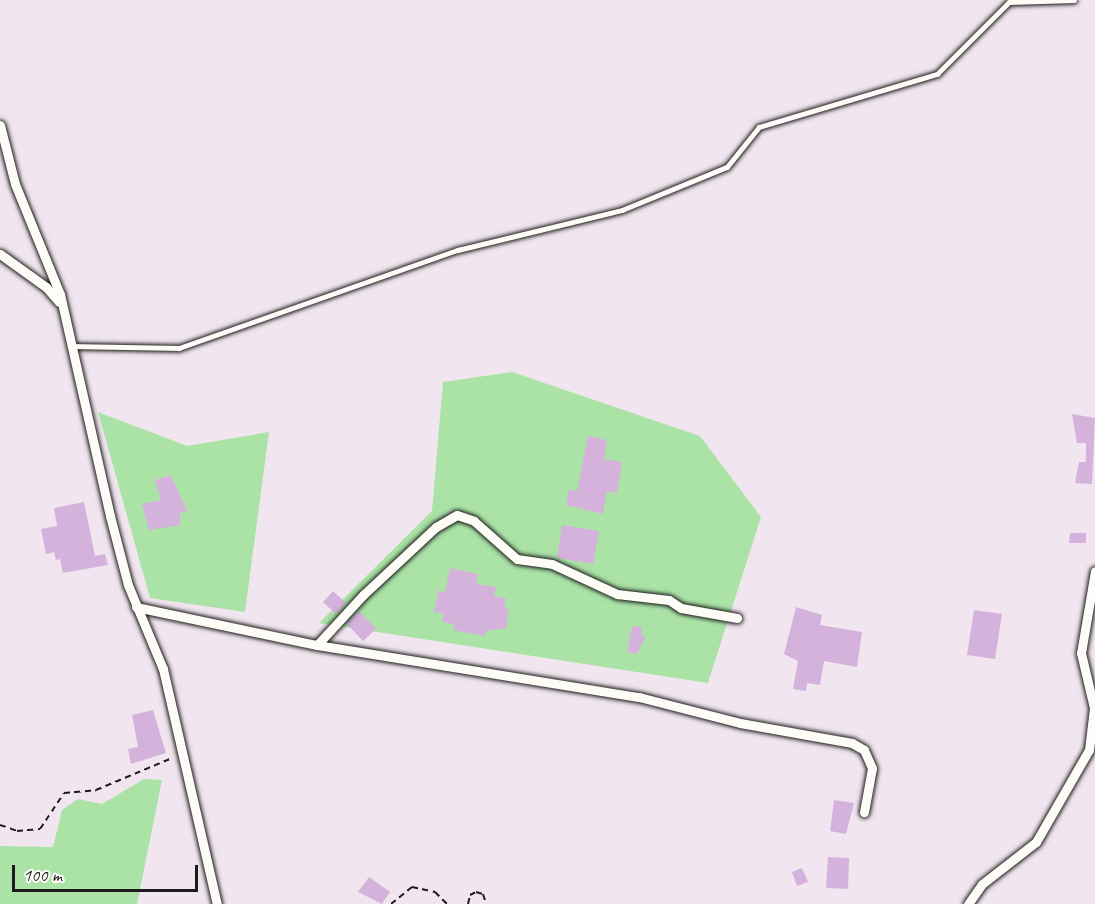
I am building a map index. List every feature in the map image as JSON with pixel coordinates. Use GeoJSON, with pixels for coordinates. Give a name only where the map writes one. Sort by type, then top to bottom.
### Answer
{"type":"FeatureCollection","features":[{"type":"Feature","properties":{"kind":"street"},"geometry":{"type":"LineString","coordinates":[[0,125],[15,184],[66,315],[89,433],[136,607],[163,669],[217,904]]}},
{"type":"Feature","properties":{"kind":"street"},"geometry":{"type":"LineString","coordinates":[[0,254],[46,287],[66,315]]}},
{"type":"Feature","properties":{"kind":"street"},"geometry":{"type":"LineString","coordinates":[[317,645],[363,595],[436,527],[457,515],[474,521],[517,559],[552,564],[617,594],[652,601],[669,600],[681,608],[737,618]]}},
{"type":"Feature","properties":{"kind":"street"},"geometry":{"type":"LineString","coordinates":[[968,904],[982,884],[1036,842],[1089,750],[1094,708],[1081,653],[1095,571]]}},
{"type":"Feature","properties":{"kind":"street"},"geometry":{"type":"LineString","coordinates":[[136,607],[317,645],[639,697],[740,723],[852,743],[864,750],[872,768],[864,812]]}},
{"type":"Feature","properties":{"kind":"lane"},"geometry":{"type":"LineString","coordinates":[[72,346],[179,348],[458,250],[622,210],[728,167],[759,127],[937,74],[1009,2],[1074,0]]}},
{"type":"Feature","properties":{"kind":"path"},"geometry":{"type":"LineString","coordinates":[[0,825],[17,831],[40,829],[64,793],[96,790],[150,764],[183,755]]}},
{"type":"Feature","properties":{"kind":"path"},"geometry":{"type":"LineString","coordinates":[[391,904],[412,887],[435,892],[447,904]]}},
{"type":"Feature","properties":{"kind":"path"},"geometry":{"type":"LineString","coordinates":[[468,904],[470,894],[476,892],[483,894],[486,904]]}},
{"type":"Feature","properties":{"kind":"green space"},"geometry":{"type":"Polygon","coordinates":[[[512,372],[700,436],[761,517],[708,683],[319,623],[432,511],[443,382],[512,372]]]}},
{"type":"Feature","properties":{"kind":"green space"},"geometry":{"type":"Polygon","coordinates":[[[98,412],[187,446],[269,432],[245,612],[150,598],[98,412]]]}},
{"type":"Feature","properties":{"kind":"green space"},"geometry":{"type":"Polygon","coordinates":[[[144,779],[162,780],[137,904],[0,904],[0,846],[53,847],[62,810],[78,799],[102,804],[144,779]]]}},
{"type":"Feature","properties":{"kind":"building"},"geometry":{"type":"Polygon","coordinates":[[[1072,414],[1095,418],[1092,484],[1075,483],[1079,462],[1086,462],[1086,443],[1077,443],[1072,414]]]}},
{"type":"Feature","properties":{"kind":"building"},"geometry":{"type":"Polygon","coordinates":[[[588,436],[607,440],[604,459],[622,462],[617,493],[607,491],[603,514],[566,505],[569,490],[577,491],[588,436]]]}},
{"type":"Feature","properties":{"kind":"building"},"geometry":{"type":"Polygon","coordinates":[[[171,475],[187,511],[180,513],[180,525],[149,530],[142,504],[161,500],[155,480],[171,475]]]}},
{"type":"Feature","properties":{"kind":"building"},"geometry":{"type":"Polygon","coordinates":[[[84,502],[95,556],[105,554],[108,565],[63,573],[60,559],[56,560],[54,552],[46,554],[41,529],[57,526],[54,508],[84,502]]]}},
{"type":"Feature","properties":{"kind":"building"},"geometry":{"type":"Polygon","coordinates":[[[562,525],[599,531],[593,564],[557,558],[562,525]]]}},
{"type":"Feature","properties":{"kind":"building"},"geometry":{"type":"Polygon","coordinates":[[[1070,533],[1086,533],[1086,543],[1069,543],[1070,533]]]}},
{"type":"Feature","properties":{"kind":"building"},"geometry":{"type":"Polygon","coordinates":[[[450,568],[478,574],[476,584],[496,587],[494,596],[506,598],[504,609],[509,609],[506,628],[486,631],[485,636],[453,630],[454,624],[442,622],[444,614],[434,612],[438,591],[445,592],[450,568]]]}},
{"type":"Feature","properties":{"kind":"building"},"geometry":{"type":"Polygon","coordinates":[[[333,591],[346,603],[336,614],[323,602],[333,591]]]}},
{"type":"Feature","properties":{"kind":"building"},"geometry":{"type":"Polygon","coordinates":[[[796,607],[822,615],[820,625],[862,632],[857,667],[824,661],[820,685],[807,683],[806,691],[793,689],[798,661],[784,654],[796,607]]]}},
{"type":"Feature","properties":{"kind":"building"},"geometry":{"type":"Polygon","coordinates":[[[974,610],[1002,614],[995,659],[967,655],[974,610]]]}},
{"type":"Feature","properties":{"kind":"building"},"geometry":{"type":"Polygon","coordinates":[[[359,611],[376,629],[363,641],[346,623],[359,611]]]}},
{"type":"Feature","properties":{"kind":"building"},"geometry":{"type":"Polygon","coordinates":[[[632,626],[642,627],[641,635],[646,636],[637,654],[627,652],[632,626]]]}},
{"type":"Feature","properties":{"kind":"building"},"geometry":{"type":"Polygon","coordinates":[[[153,710],[166,753],[131,764],[128,749],[138,747],[132,715],[153,710]]]}},
{"type":"Feature","properties":{"kind":"building"},"geometry":{"type":"Polygon","coordinates":[[[834,800],[854,803],[846,834],[830,831],[834,800]]]}},
{"type":"Feature","properties":{"kind":"building"},"geometry":{"type":"Polygon","coordinates":[[[828,857],[849,858],[848,889],[826,888],[828,857]]]}},
{"type":"Feature","properties":{"kind":"building"},"geometry":{"type":"Polygon","coordinates":[[[802,868],[808,882],[797,886],[792,872],[802,868]]]}},
{"type":"Feature","properties":{"kind":"building"},"geometry":{"type":"Polygon","coordinates":[[[369,877],[390,892],[382,904],[358,892],[369,877]]]}}]}
